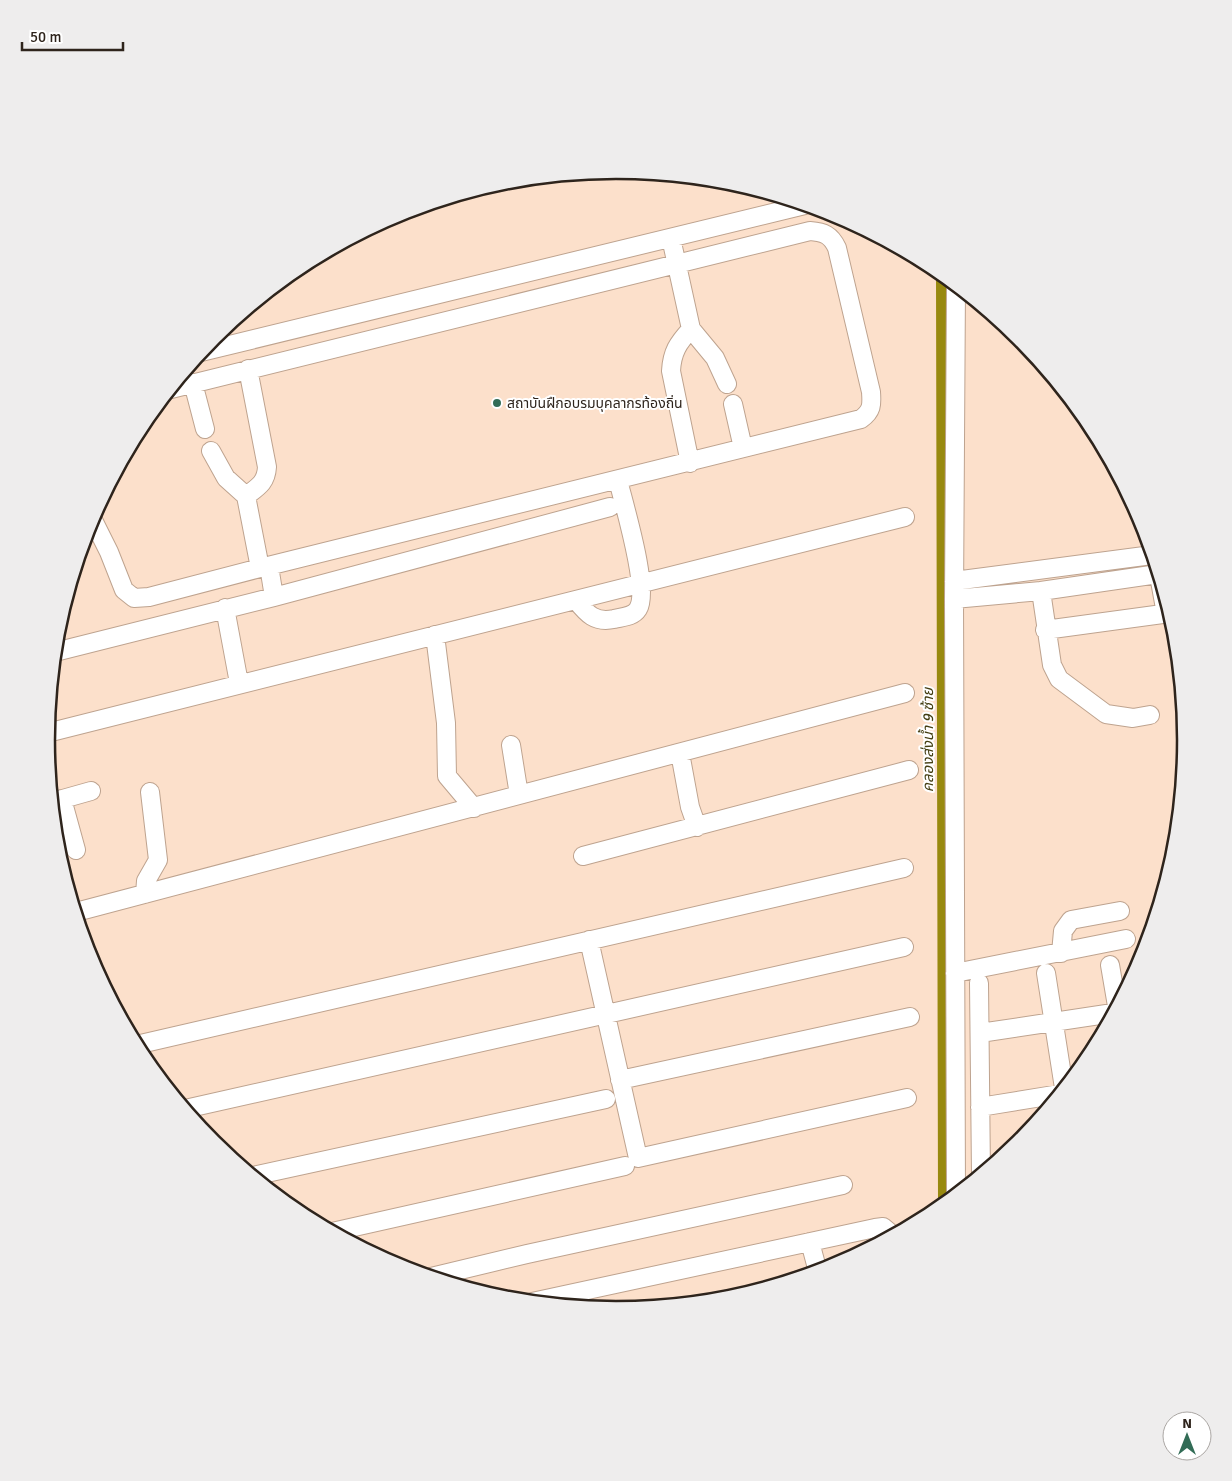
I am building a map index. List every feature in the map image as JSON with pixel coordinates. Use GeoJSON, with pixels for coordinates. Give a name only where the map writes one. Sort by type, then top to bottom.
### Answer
{"type":"FeatureCollection","features":[{"type":"Feature","properties":{"kind":"street"},"geometry":{"type":"LineString","coordinates":[[214,349],[793,208]]}},
{"type":"Feature","properties":{"kind":"street"},"geometry":{"type":"LineString","coordinates":[[97,528],[124,590],[134,598],[149,597],[860,419],[868,414],[872,404],[871,392],[837,248],[833,238],[822,232],[810,231],[182,386]]}},
{"type":"Feature","properties":{"kind":"street"},"geometry":{"type":"LineString","coordinates":[[671,238],[691,329],[714,358],[726,384]]}},
{"type":"Feature","properties":{"kind":"street"},"geometry":{"type":"LineString","coordinates":[[956,294],[954,599],[956,1187]]}},
{"type":"Feature","properties":{"kind":"street"},"geometry":{"type":"LineString","coordinates":[[690,462],[671,371],[671,357],[676,346],[691,329]]}},
{"type":"Feature","properties":{"kind":"street"},"geometry":{"type":"LineString","coordinates":[[246,496],[262,485],[266,478],[268,467],[248,369]]}},
{"type":"Feature","properties":{"kind":"street"},"geometry":{"type":"LineString","coordinates":[[193,383],[205,429]]}},
{"type":"Feature","properties":{"kind":"street"},"geometry":{"type":"LineString","coordinates":[[733,404],[743,448]]}},
{"type":"Feature","properties":{"kind":"street"},"geometry":{"type":"LineString","coordinates":[[211,451],[226,478],[246,496],[264,567],[274,597]]}},
{"type":"Feature","properties":{"kind":"street"},"geometry":{"type":"LineString","coordinates":[[576,600],[589,616],[606,620],[630,616],[641,603],[642,584],[618,480]]}},
{"type":"Feature","properties":{"kind":"street"},"geometry":{"type":"LineString","coordinates":[[63,650],[274,597],[610,507]]}},
{"type":"Feature","properties":{"kind":"street"},"geometry":{"type":"LineString","coordinates":[[55,731],[239,683],[905,517]]}},
{"type":"Feature","properties":{"kind":"street"},"geometry":{"type":"LineString","coordinates":[[954,581],[1145,556]]}},
{"type":"Feature","properties":{"kind":"street"},"geometry":{"type":"LineString","coordinates":[[954,599],[1041,591],[1152,575]]}},
{"type":"Feature","properties":{"kind":"street"},"geometry":{"type":"LineString","coordinates":[[1041,591],[1045,630],[1052,665],[1059,679],[1106,714],[1133,718],[1150,715]]}},
{"type":"Feature","properties":{"kind":"street"},"geometry":{"type":"LineString","coordinates":[[225,608],[239,683]]}},
{"type":"Feature","properties":{"kind":"street"},"geometry":{"type":"LineString","coordinates":[[1045,630],[1162,615]]}},
{"type":"Feature","properties":{"kind":"street"},"geometry":{"type":"LineString","coordinates":[[436,635],[446,723],[447,776],[474,808]]}},
{"type":"Feature","properties":{"kind":"street"},"geometry":{"type":"LineString","coordinates":[[82,911],[905,693]]}},
{"type":"Feature","properties":{"kind":"street"},"geometry":{"type":"LineString","coordinates":[[512,745],[519,796]]}},
{"type":"Feature","properties":{"kind":"street"},"geometry":{"type":"LineString","coordinates":[[680,753],[690,807],[697,827]]}},
{"type":"Feature","properties":{"kind":"street"},"geometry":{"type":"LineString","coordinates":[[583,856],[909,770]]}},
{"type":"Feature","properties":{"kind":"street"},"geometry":{"type":"LineString","coordinates":[[58,800],[91,791]]}},
{"type":"Feature","properties":{"kind":"street"},"geometry":{"type":"LineString","coordinates":[[145,894],[146,881],[158,860],[150,792]]}},
{"type":"Feature","properties":{"kind":"street"},"geometry":{"type":"LineString","coordinates":[[59,805],[76,850]]}},
{"type":"Feature","properties":{"kind":"street"},"geometry":{"type":"LineString","coordinates":[[144,1043],[904,868]]}},
{"type":"Feature","properties":{"kind":"street"},"geometry":{"type":"LineString","coordinates":[[1061,953],[1063,931],[1071,920],[1120,911]]}},
{"type":"Feature","properties":{"kind":"street"},"geometry":{"type":"LineString","coordinates":[[955,973],[1126,939]]}},
{"type":"Feature","properties":{"kind":"street"},"geometry":{"type":"LineString","coordinates":[[589,940],[638,1158],[907,1098]]}},
{"type":"Feature","properties":{"kind":"street"},"geometry":{"type":"LineString","coordinates":[[191,1106],[904,947]]}},
{"type":"Feature","properties":{"kind":"street"},"geometry":{"type":"LineString","coordinates":[[1110,965],[1115,996]]}},
{"type":"Feature","properties":{"kind":"street"},"geometry":{"type":"LineString","coordinates":[[1046,973],[1063,1080]]}},
{"type":"Feature","properties":{"kind":"street"},"geometry":{"type":"LineString","coordinates":[[980,983],[981,1166]]}},
{"type":"Feature","properties":{"kind":"street"},"geometry":{"type":"LineString","coordinates":[[980,1033],[1106,1014]]}},
{"type":"Feature","properties":{"kind":"street"},"geometry":{"type":"LineString","coordinates":[[620,1080],[910,1017]]}},
{"type":"Feature","properties":{"kind":"street"},"geometry":{"type":"LineString","coordinates":[[980,1106],[1050,1096]]}},
{"type":"Feature","properties":{"kind":"street"},"geometry":{"type":"LineString","coordinates":[[260,1174],[606,1099]]}},
{"type":"Feature","properties":{"kind":"street"},"geometry":{"type":"LineString","coordinates":[[342,1230],[624,1166]]}},
{"type":"Feature","properties":{"kind":"street"},"geometry":{"type":"LineString","coordinates":[[443,1274],[526,1254],[843,1185]]}},
{"type":"Feature","properties":{"kind":"street"},"geometry":{"type":"LineString","coordinates":[[552,1298],[810,1242],[883,1228],[887,1231]]}},
{"type":"Feature","properties":{"kind":"street"},"geometry":{"type":"LineString","coordinates":[[810,1242],[816,1265]]}},
{"type":"Feature","properties":{"kind":"waterway","name":"คลองส่งน้ำ 9 ซ้าย"},"geometry":{"type":"LineString","coordinates":[[943,285],[945,1195]]}},
{"type":"Feature","properties":{"kind":"place","name":"สถาบันฝึกอบรมบุคลากรท้องถิ่น"},"geometry":{"type":"Point","coordinates":[497,403]}}]}
